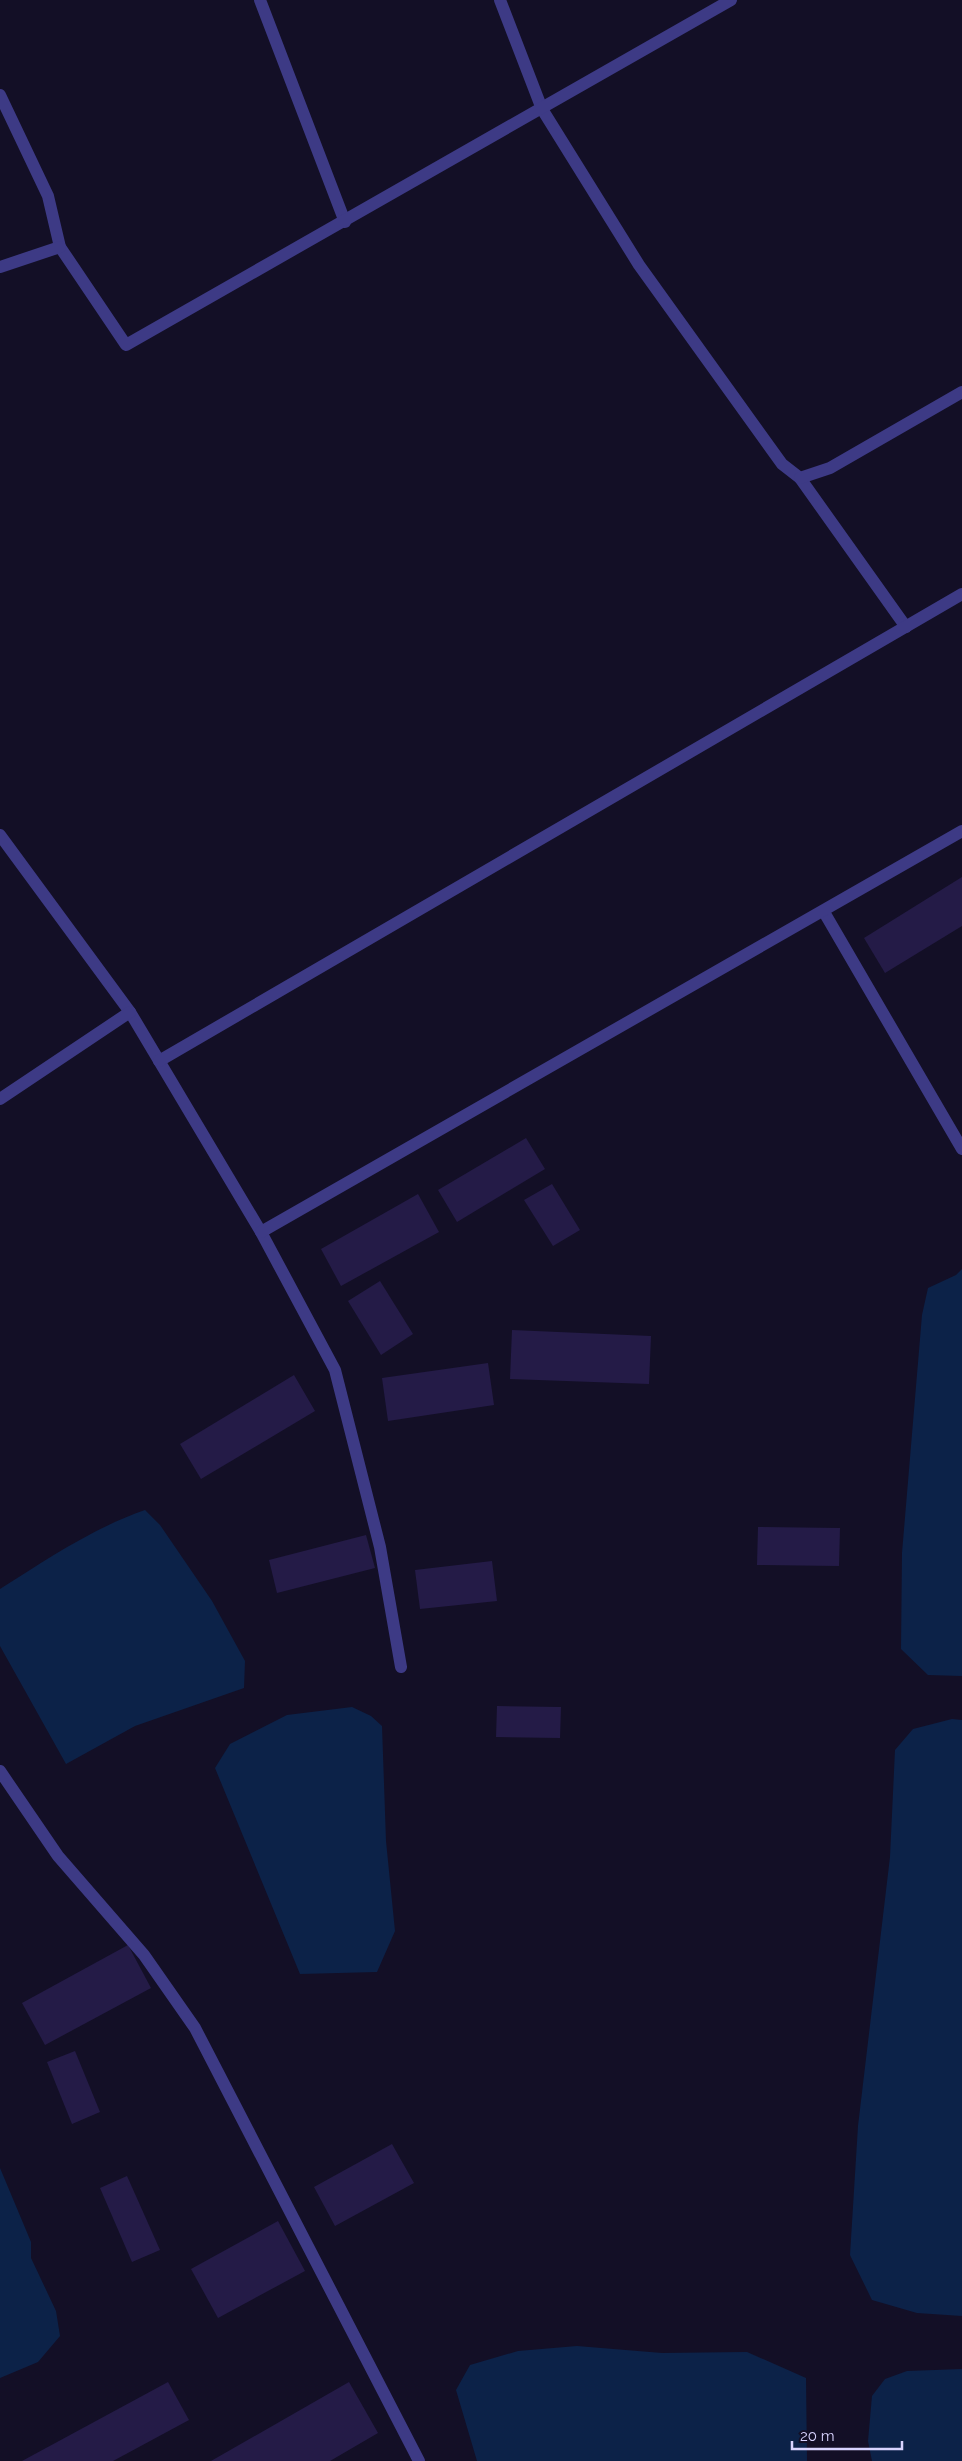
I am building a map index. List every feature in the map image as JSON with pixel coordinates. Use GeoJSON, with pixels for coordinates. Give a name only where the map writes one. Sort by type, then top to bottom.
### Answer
{"type":"FeatureCollection","features":[{"type":"Feature","properties":{"kind":"street"},"geometry":{"type":"LineString","coordinates":[[260,0],[345,222]]}},
{"type":"Feature","properties":{"kind":"street"},"geometry":{"type":"LineString","coordinates":[[500,0],[542,109],[639,265],[782,464],[800,478],[906,627]]}},
{"type":"Feature","properties":{"kind":"street"},"geometry":{"type":"LineString","coordinates":[[0,95],[48,196],[60,247],[126,345],[345,222],[731,0]]}},
{"type":"Feature","properties":{"kind":"street"},"geometry":{"type":"LineString","coordinates":[[0,267],[60,247]]}},
{"type":"Feature","properties":{"kind":"street"},"geometry":{"type":"LineString","coordinates":[[800,478],[830,468],[962,392]]}},
{"type":"Feature","properties":{"kind":"street"},"geometry":{"type":"LineString","coordinates":[[159,1061],[962,594]]}},
{"type":"Feature","properties":{"kind":"street"},"geometry":{"type":"LineString","coordinates":[[260,1232],[824,912],[962,831]]}},
{"type":"Feature","properties":{"kind":"street"},"geometry":{"type":"LineString","coordinates":[[0,835],[130,1012],[260,1232],[335,1370],[380,1547],[401,1667]]}},
{"type":"Feature","properties":{"kind":"street"},"geometry":{"type":"LineString","coordinates":[[824,912],[962,1149]]}},
{"type":"Feature","properties":{"kind":"street"},"geometry":{"type":"LineString","coordinates":[[0,1100],[130,1012]]}},
{"type":"Feature","properties":{"kind":"street"},"geometry":{"type":"LineString","coordinates":[[0,1770],[58,1856],[144,1954],[195,2028],[419,2461]]}},
{"type":"Feature","properties":{"kind":"water"},"geometry":{"type":"Polygon","coordinates":[[[962,1269],[962,1676],[928,1675],[901,1649],[902,1553],[922,1315],[928,1288],[956,1275],[962,1269]]]}},
{"type":"Feature","properties":{"kind":"water"},"geometry":{"type":"Polygon","coordinates":[[[145,1510],[160,1525],[212,1601],[245,1661],[244,1688],[135,1726],[66,1764],[0,1646],[0,1589],[88,1535],[145,1510]]]}},
{"type":"Feature","properties":{"kind":"water"},"geometry":{"type":"Polygon","coordinates":[[[352,1707],[371,1716],[382,1726],[386,1841],[395,1931],[377,1972],[300,1974],[215,1768],[230,1744],[287,1715],[352,1707]]]}},
{"type":"Feature","properties":{"kind":"water"},"geometry":{"type":"Polygon","coordinates":[[[952,1719],[962,1720],[962,2316],[917,2313],[872,2300],[850,2255],[858,2126],[890,1857],[895,1750],[913,1729],[952,1719]]]}},
{"type":"Feature","properties":{"kind":"water"},"geometry":{"type":"Polygon","coordinates":[[[0,2168],[31,2242],[31,2258],[56,2311],[60,2336],[38,2362],[0,2378],[0,2168]]]}},
{"type":"Feature","properties":{"kind":"water"},"geometry":{"type":"Polygon","coordinates":[[[577,2346],[662,2353],[747,2352],[806,2378],[807,2461],[477,2461],[456,2390],[470,2365],[518,2351],[577,2346]]]}},
{"type":"Feature","properties":{"kind":"water"},"geometry":{"type":"Polygon","coordinates":[[[962,2369],[962,2461],[872,2461],[868,2441],[872,2396],[885,2379],[907,2371],[962,2369]]]}},
{"type":"Feature","properties":{"kind":"building"},"geometry":{"type":"Polygon","coordinates":[[[962,877],[962,926],[885,973],[864,938],[962,877]]]}},
{"type":"Feature","properties":{"kind":"building"},"geometry":{"type":"Polygon","coordinates":[[[526,1138],[545,1169],[457,1222],[438,1190],[526,1138]]]}},
{"type":"Feature","properties":{"kind":"building"},"geometry":{"type":"Polygon","coordinates":[[[552,1184],[580,1230],[553,1246],[524,1200],[552,1184]]]}},
{"type":"Feature","properties":{"kind":"building"},"geometry":{"type":"Polygon","coordinates":[[[418,1194],[439,1232],[341,1286],[321,1249],[418,1194]]]}},
{"type":"Feature","properties":{"kind":"building"},"geometry":{"type":"Polygon","coordinates":[[[380,1281],[413,1334],[381,1355],[348,1301],[380,1281]]]}},
{"type":"Feature","properties":{"kind":"building"},"geometry":{"type":"Polygon","coordinates":[[[512,1330],[651,1336],[649,1384],[510,1379],[512,1330]]]}},
{"type":"Feature","properties":{"kind":"building"},"geometry":{"type":"Polygon","coordinates":[[[488,1363],[494,1405],[388,1421],[382,1378],[488,1363]]]}},
{"type":"Feature","properties":{"kind":"building"},"geometry":{"type":"Polygon","coordinates":[[[294,1375],[315,1411],[201,1479],[180,1444],[294,1375]]]}},
{"type":"Feature","properties":{"kind":"building"},"geometry":{"type":"Polygon","coordinates":[[[758,1527],[840,1528],[839,1566],[757,1565],[758,1527]]]}},
{"type":"Feature","properties":{"kind":"building"},"geometry":{"type":"Polygon","coordinates":[[[366,1535],[375,1568],[277,1593],[269,1560],[366,1535]]]}},
{"type":"Feature","properties":{"kind":"building"},"geometry":{"type":"Polygon","coordinates":[[[492,1561],[497,1601],[420,1609],[415,1570],[492,1561]]]}},
{"type":"Feature","properties":{"kind":"building"},"geometry":{"type":"Polygon","coordinates":[[[497,1706],[561,1707],[560,1738],[496,1737],[497,1706]]]}},
{"type":"Feature","properties":{"kind":"building"},"geometry":{"type":"Polygon","coordinates":[[[128,1945],[151,1988],[45,2045],[22,2003],[128,1945]]]}},
{"type":"Feature","properties":{"kind":"building"},"geometry":{"type":"Polygon","coordinates":[[[75,2051],[100,2112],[72,2124],[47,2062],[75,2051]]]}},
{"type":"Feature","properties":{"kind":"building"},"geometry":{"type":"Polygon","coordinates":[[[392,2144],[414,2183],[335,2226],[314,2187],[392,2144]]]}},
{"type":"Feature","properties":{"kind":"building"},"geometry":{"type":"Polygon","coordinates":[[[127,2176],[160,2250],[132,2262],[100,2188],[127,2176]]]}},
{"type":"Feature","properties":{"kind":"building"},"geometry":{"type":"Polygon","coordinates":[[[278,2221],[305,2271],[218,2318],[191,2269],[278,2221]]]}},
{"type":"Feature","properties":{"kind":"building"},"geometry":{"type":"Polygon","coordinates":[[[168,2382],[189,2420],[113,2461],[22,2461],[168,2382]]]}},
{"type":"Feature","properties":{"kind":"building"},"geometry":{"type":"Polygon","coordinates":[[[349,2382],[378,2433],[330,2461],[211,2461],[349,2382]]]}}]}
